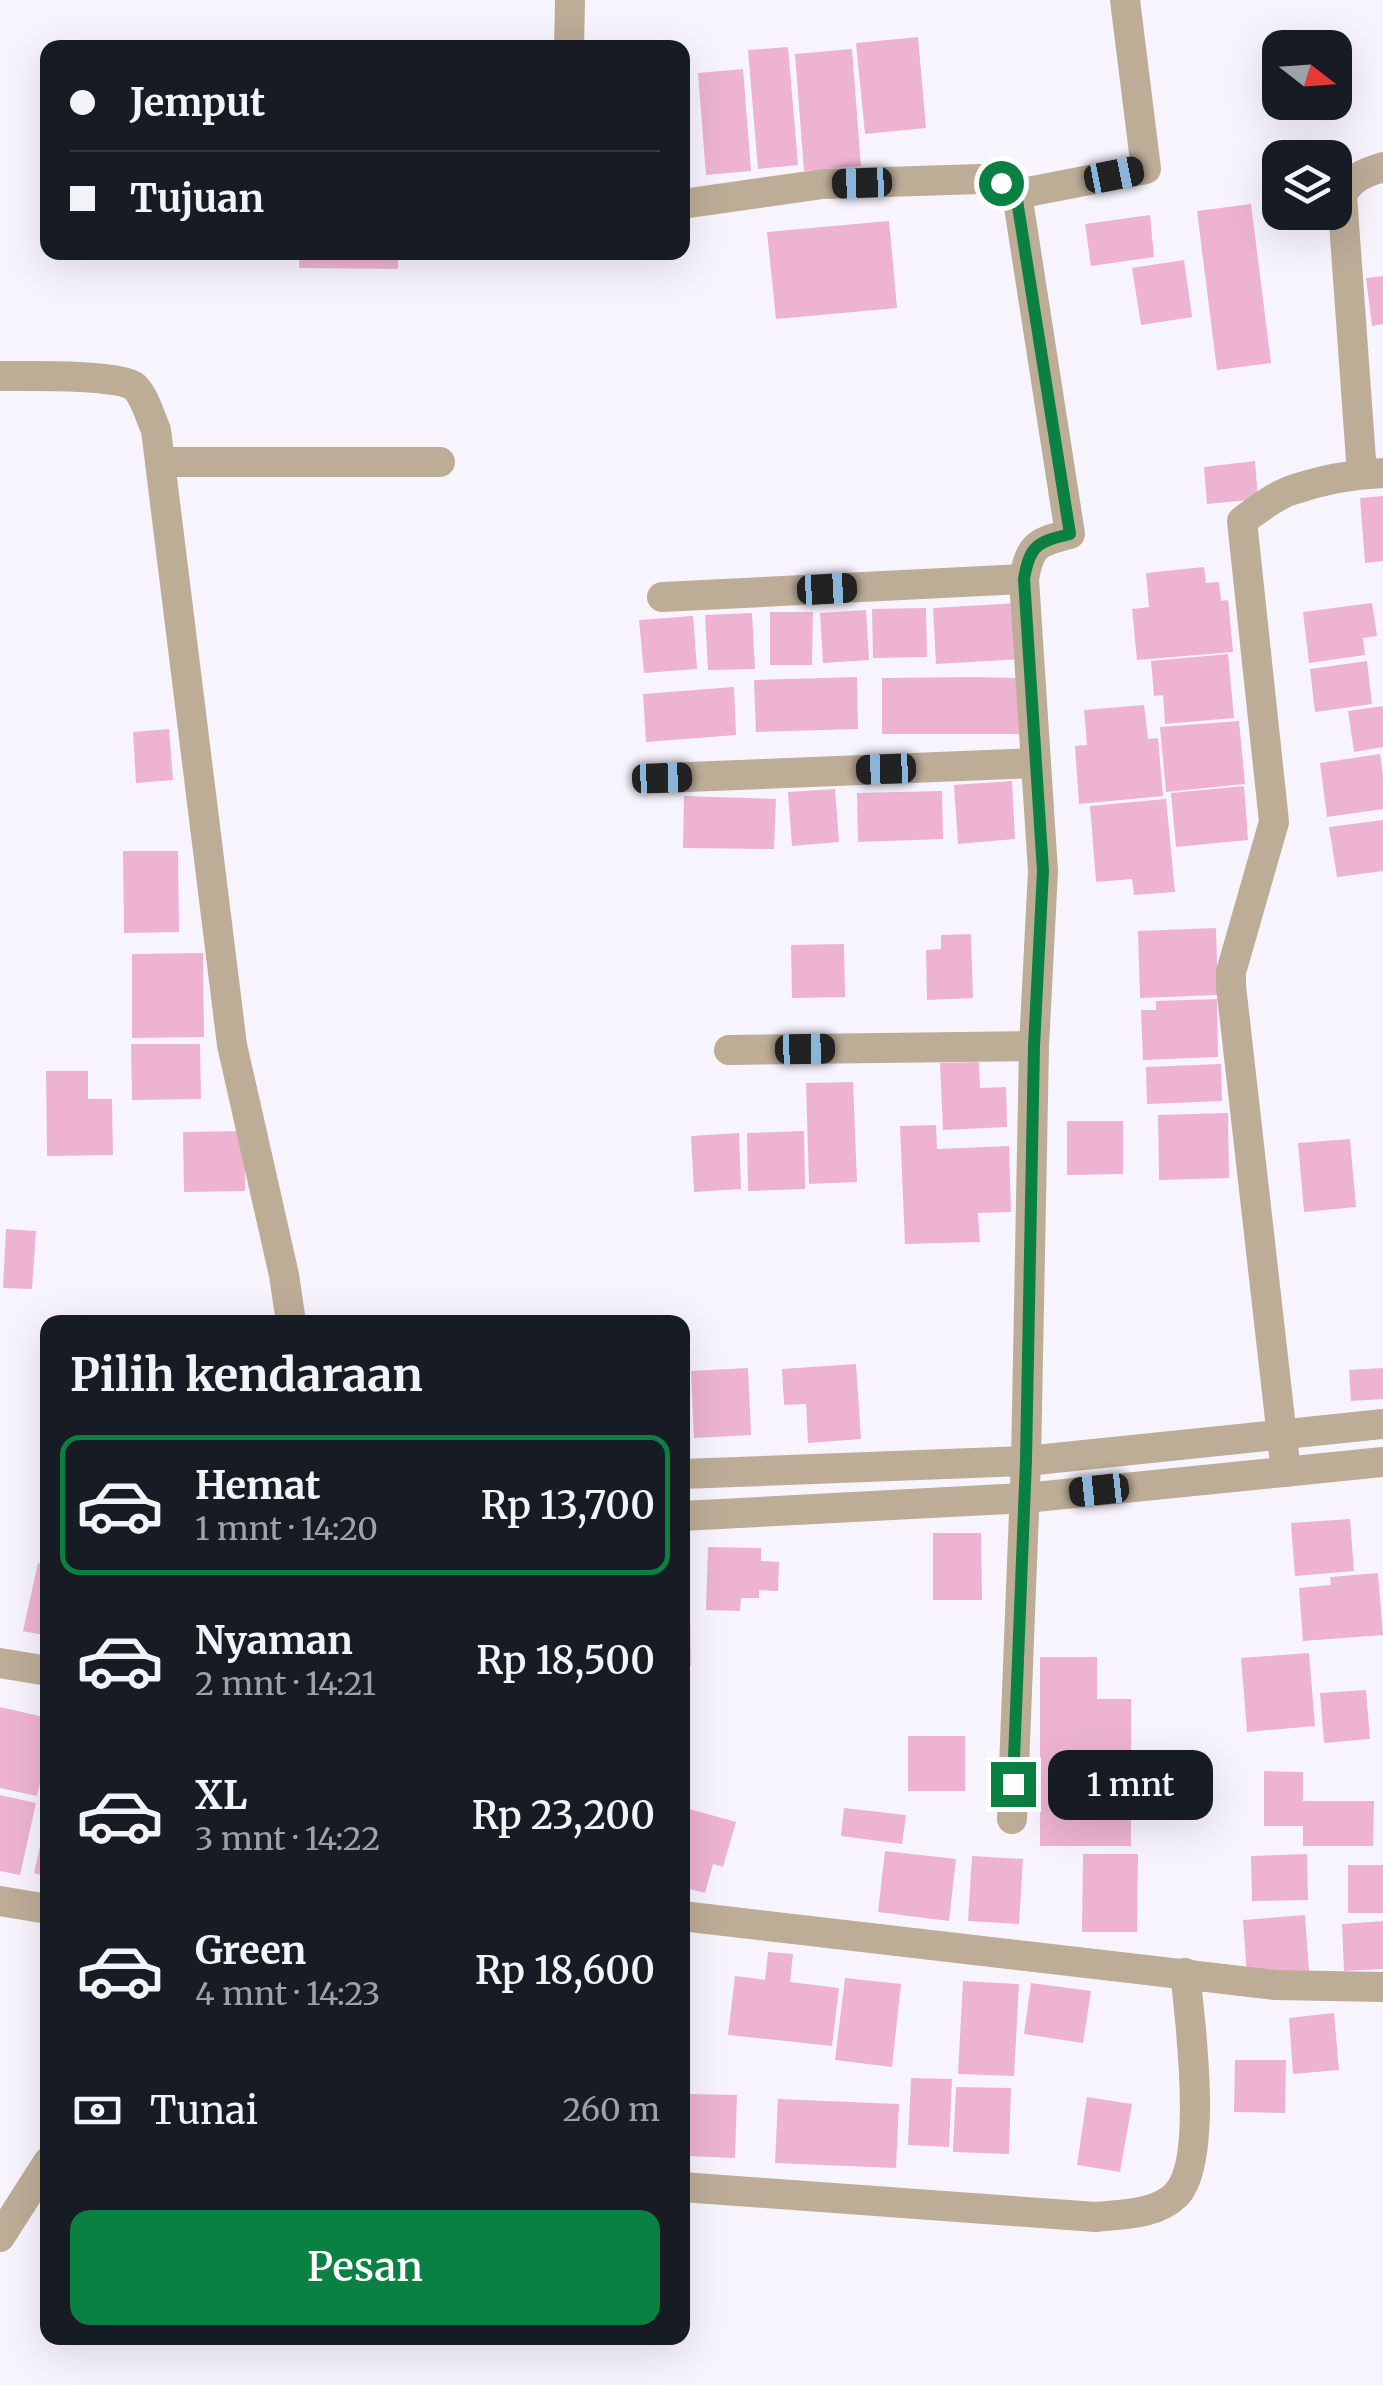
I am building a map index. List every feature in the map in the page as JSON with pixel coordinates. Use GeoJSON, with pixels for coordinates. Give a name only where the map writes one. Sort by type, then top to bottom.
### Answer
{"type":"FeatureCollection","features":[{"type":"Feature","properties":{"kind":"street"},"geometry":{"type":"LineString","coordinates":[[569,40],[570,0]]}},
{"type":"Feature","properties":{"kind":"street"},"geometry":{"type":"LineString","coordinates":[[1016,194],[1146,169],[1125,0]]}},
{"type":"Feature","properties":{"kind":"street"},"geometry":{"type":"LineString","coordinates":[[1286,1472],[1231,986],[1274,822],[1242,521],[1289,492],[1372,473],[1342,195],[1348,183],[1361,174],[1383,167]]}},
{"type":"Feature","properties":{"kind":"street"},"geometry":{"type":"LineString","coordinates":[[690,203],[823,184],[980,179],[1001,183],[1016,194],[1070,534],[1044,540],[1034,547],[1024,579],[1043,871],[1034,1046],[1025,1498],[1012,1819]]}},
{"type":"Feature","properties":{"kind":"street"},"geometry":{"type":"LineString","coordinates":[[0,376],[130,383],[138,390],[156,430],[232,1045],[284,1275],[289,1315]]}},
{"type":"Feature","properties":{"kind":"street"},"geometry":{"type":"LineString","coordinates":[[160,462],[440,462]]}},
{"type":"Feature","properties":{"kind":"street"},"geometry":{"type":"LineString","coordinates":[[662,597],[1024,579]]}},
{"type":"Feature","properties":{"kind":"street"},"geometry":{"type":"LineString","coordinates":[[662,778],[1036,764]]}},
{"type":"Feature","properties":{"kind":"street"},"geometry":{"type":"LineString","coordinates":[[729,1050],[1034,1046]]}},
{"type":"Feature","properties":{"kind":"street"},"geometry":{"type":"LineString","coordinates":[[690,1474],[1026,1460],[1383,1424]]}},
{"type":"Feature","properties":{"kind":"street"},"geometry":{"type":"LineString","coordinates":[[690,1516],[1025,1498],[1383,1462]]}},
{"type":"Feature","properties":{"kind":"street"},"geometry":{"type":"LineString","coordinates":[[0,1662],[40,1670]]}},
{"type":"Feature","properties":{"kind":"street"},"geometry":{"type":"LineString","coordinates":[[0,1901],[40,1908]]}},
{"type":"Feature","properties":{"kind":"street"},"geometry":{"type":"LineString","coordinates":[[690,1917],[1276,1984],[1383,1988]]}},
{"type":"Feature","properties":{"kind":"street"},"geometry":{"type":"LineString","coordinates":[[690,2188],[1096,2217],[1144,2212],[1173,2198],[1188,2172],[1195,2116],[1194,2051],[1184,1974]]}},
{"type":"Feature","properties":{"kind":"street"},"geometry":{"type":"LineString","coordinates":[[0,2237],[40,2174]]}},
{"type":"Feature","properties":{"kind":"building"},"geometry":{"type":"Polygon","coordinates":[[[918,37],[926,128],[865,134],[856,43],[918,37]]]}},
{"type":"Feature","properties":{"kind":"building"},"geometry":{"type":"Polygon","coordinates":[[[788,47],[798,165],[758,169],[748,50],[788,47]]]}},
{"type":"Feature","properties":{"kind":"building"},"geometry":{"type":"Polygon","coordinates":[[[852,49],[861,166],[804,171],[795,54],[852,49]]]}},
{"type":"Feature","properties":{"kind":"building"},"geometry":{"type":"Polygon","coordinates":[[[743,69],[751,171],[706,175],[698,73],[743,69]]]}},
{"type":"Feature","properties":{"kind":"building"},"geometry":{"type":"Polygon","coordinates":[[[1251,204],[1271,363],[1217,370],[1197,211],[1251,204]]]}},
{"type":"Feature","properties":{"kind":"building"},"geometry":{"type":"Polygon","coordinates":[[[1150,215],[1154,257],[1091,266],[1085,224],[1150,215]]]}},
{"type":"Feature","properties":{"kind":"building"},"geometry":{"type":"Polygon","coordinates":[[[889,221],[897,308],[776,319],[767,232],[889,221]]]}},
{"type":"Feature","properties":{"kind":"building"},"geometry":{"type":"Polygon","coordinates":[[[299,260],[398,260],[398,269],[299,268],[299,260]]]}},
{"type":"Feature","properties":{"kind":"building"},"geometry":{"type":"Polygon","coordinates":[[[1184,260],[1192,317],[1141,325],[1132,268],[1184,260]]]}},
{"type":"Feature","properties":{"kind":"building"},"geometry":{"type":"Polygon","coordinates":[[[1383,276],[1383,324],[1372,326],[1366,278],[1383,276]]]}},
{"type":"Feature","properties":{"kind":"building"},"geometry":{"type":"Polygon","coordinates":[[[1255,461],[1258,499],[1207,504],[1204,467],[1255,461]]]}},
{"type":"Feature","properties":{"kind":"building"},"geometry":{"type":"Polygon","coordinates":[[[1383,496],[1383,561],[1365,563],[1360,498],[1383,496]]]}},
{"type":"Feature","properties":{"kind":"building"},"geometry":{"type":"Polygon","coordinates":[[[1204,567],[1206,583],[1219,582],[1221,601],[1228,600],[1233,652],[1137,660],[1132,609],[1149,607],[1146,573],[1204,567]]]}},
{"type":"Feature","properties":{"kind":"building"},"geometry":{"type":"Polygon","coordinates":[[[1020,603],[1023,659],[936,664],[933,608],[1020,603]]]}},
{"type":"Feature","properties":{"kind":"building"},"geometry":{"type":"Polygon","coordinates":[[[1372,603],[1377,636],[1363,638],[1365,655],[1309,663],[1303,612],[1372,603]]]}},
{"type":"Feature","properties":{"kind":"building"},"geometry":{"type":"Polygon","coordinates":[[[926,608],[927,657],[873,658],[872,609],[926,608]]]}},
{"type":"Feature","properties":{"kind":"building"},"geometry":{"type":"Polygon","coordinates":[[[866,610],[869,660],[823,663],[820,613],[866,610]]]}},
{"type":"Feature","properties":{"kind":"building"},"geometry":{"type":"Polygon","coordinates":[[[770,612],[813,612],[812,665],[770,665],[770,612]]]}},
{"type":"Feature","properties":{"kind":"building"},"geometry":{"type":"Polygon","coordinates":[[[752,613],[755,669],[708,670],[705,615],[752,613]]]}},
{"type":"Feature","properties":{"kind":"building"},"geometry":{"type":"Polygon","coordinates":[[[693,616],[697,669],[644,673],[639,620],[693,616]]]}},
{"type":"Feature","properties":{"kind":"building"},"geometry":{"type":"Polygon","coordinates":[[[1228,654],[1234,718],[1165,724],[1163,695],[1154,696],[1151,661],[1228,654]]]}},
{"type":"Feature","properties":{"kind":"building"},"geometry":{"type":"Polygon","coordinates":[[[1367,661],[1372,704],[1315,712],[1310,669],[1367,661]]]}},
{"type":"Feature","properties":{"kind":"building"},"geometry":{"type":"Polygon","coordinates":[[[857,677],[858,729],[756,732],[754,680],[857,677]]]}},
{"type":"Feature","properties":{"kind":"building"},"geometry":{"type":"Polygon","coordinates":[[[882,678],[1022,678],[1022,734],[882,734],[882,678]]]}},
{"type":"Feature","properties":{"kind":"building"},"geometry":{"type":"Polygon","coordinates":[[[734,687],[736,735],[646,742],[643,694],[734,687]]]}},
{"type":"Feature","properties":{"kind":"building"},"geometry":{"type":"Polygon","coordinates":[[[1144,705],[1148,739],[1158,738],[1163,796],[1079,804],[1075,746],[1087,745],[1084,710],[1144,705]]]}},
{"type":"Feature","properties":{"kind":"building"},"geometry":{"type":"Polygon","coordinates":[[[1383,706],[1383,747],[1354,752],[1348,711],[1383,706]]]}},
{"type":"Feature","properties":{"kind":"building"},"geometry":{"type":"Polygon","coordinates":[[[1239,721],[1245,784],[1166,792],[1160,727],[1239,721]]]}},
{"type":"Feature","properties":{"kind":"building"},"geometry":{"type":"Polygon","coordinates":[[[169,729],[173,780],[136,783],[133,732],[169,729]]]}},
{"type":"Feature","properties":{"kind":"building"},"geometry":{"type":"Polygon","coordinates":[[[1380,754],[1383,809],[1327,817],[1320,763],[1380,754]]]}},
{"type":"Feature","properties":{"kind":"building"},"geometry":{"type":"Polygon","coordinates":[[[1012,781],[1015,839],[958,844],[954,785],[1012,781]]]}},
{"type":"Feature","properties":{"kind":"building"},"geometry":{"type":"Polygon","coordinates":[[[1244,786],[1248,840],[1176,847],[1171,793],[1244,786]]]}},
{"type":"Feature","properties":{"kind":"building"},"geometry":{"type":"Polygon","coordinates":[[[835,789],[839,842],[792,846],[788,792],[835,789]]]}},
{"type":"Feature","properties":{"kind":"building"},"geometry":{"type":"Polygon","coordinates":[[[942,791],[943,839],[858,842],[857,793],[942,791]]]}},
{"type":"Feature","properties":{"kind":"building"},"geometry":{"type":"Polygon","coordinates":[[[684,796],[776,799],[774,849],[683,848],[684,796]]]}},
{"type":"Feature","properties":{"kind":"building"},"geometry":{"type":"Polygon","coordinates":[[[1166,799],[1175,892],[1134,895],[1132,879],[1096,882],[1090,806],[1166,799]]]}},
{"type":"Feature","properties":{"kind":"building"},"geometry":{"type":"Polygon","coordinates":[[[1383,820],[1383,871],[1337,877],[1329,827],[1383,820]]]}},
{"type":"Feature","properties":{"kind":"building"},"geometry":{"type":"Polygon","coordinates":[[[123,851],[178,851],[179,932],[124,933],[123,851]]]}},
{"type":"Feature","properties":{"kind":"building"},"geometry":{"type":"Polygon","coordinates":[[[1216,928],[1218,995],[1140,998],[1138,931],[1216,928]]]}},
{"type":"Feature","properties":{"kind":"building"},"geometry":{"type":"Polygon","coordinates":[[[971,934],[973,998],[927,1000],[926,950],[941,949],[941,935],[971,934]]]}},
{"type":"Feature","properties":{"kind":"building"},"geometry":{"type":"Polygon","coordinates":[[[844,944],[845,997],[792,998],[791,945],[844,944]]]}},
{"type":"Feature","properties":{"kind":"building"},"geometry":{"type":"Polygon","coordinates":[[[203,953],[204,1037],[132,1038],[132,954],[203,953]]]}},
{"type":"Feature","properties":{"kind":"building"},"geometry":{"type":"Polygon","coordinates":[[[1217,999],[1218,1057],[1143,1060],[1141,1010],[1156,1010],[1156,1001],[1217,999]]]}},
{"type":"Feature","properties":{"kind":"building"},"geometry":{"type":"Polygon","coordinates":[[[131,1044],[200,1044],[201,1099],[132,1100],[131,1044]]]}},
{"type":"Feature","properties":{"kind":"building"},"geometry":{"type":"Polygon","coordinates":[[[979,1062],[980,1088],[1006,1087],[1007,1127],[943,1130],[940,1063],[979,1062]]]}},
{"type":"Feature","properties":{"kind":"building"},"geometry":{"type":"Polygon","coordinates":[[[1221,1064],[1222,1101],[1147,1104],[1146,1067],[1221,1064]]]}},
{"type":"Feature","properties":{"kind":"building"},"geometry":{"type":"Polygon","coordinates":[[[46,1071],[88,1071],[88,1099],[112,1099],[113,1155],[47,1156],[46,1071]]]}},
{"type":"Feature","properties":{"kind":"building"},"geometry":{"type":"Polygon","coordinates":[[[853,1082],[857,1182],[809,1184],[806,1083],[853,1082]]]}},
{"type":"Feature","properties":{"kind":"building"},"geometry":{"type":"Polygon","coordinates":[[[1228,1113],[1229,1178],[1159,1180],[1158,1115],[1228,1113]]]}},
{"type":"Feature","properties":{"kind":"building"},"geometry":{"type":"Polygon","coordinates":[[[1067,1121],[1123,1121],[1123,1174],[1067,1175],[1067,1121]]]}},
{"type":"Feature","properties":{"kind":"building"},"geometry":{"type":"Polygon","coordinates":[[[936,1125],[937,1149],[1009,1146],[1011,1212],[978,1213],[980,1242],[905,1244],[900,1126],[936,1125]]]}},
{"type":"Feature","properties":{"kind":"building"},"geometry":{"type":"Polygon","coordinates":[[[245,1131],[245,1191],[184,1192],[183,1132],[245,1131]]]}},
{"type":"Feature","properties":{"kind":"building"},"geometry":{"type":"Polygon","coordinates":[[[804,1131],[805,1189],[748,1191],[747,1133],[804,1131]]]}},
{"type":"Feature","properties":{"kind":"building"},"geometry":{"type":"Polygon","coordinates":[[[739,1133],[741,1189],[694,1192],[691,1136],[739,1133]]]}},
{"type":"Feature","properties":{"kind":"building"},"geometry":{"type":"Polygon","coordinates":[[[1350,1139],[1356,1207],[1304,1212],[1298,1143],[1350,1139]]]}},
{"type":"Feature","properties":{"kind":"building"},"geometry":{"type":"Polygon","coordinates":[[[6,1229],[36,1231],[32,1289],[3,1288],[6,1229]]]}},
{"type":"Feature","properties":{"kind":"building"},"geometry":{"type":"Polygon","coordinates":[[[856,1364],[861,1439],[808,1443],[806,1404],[784,1405],[782,1369],[856,1364]]]}},
{"type":"Feature","properties":{"kind":"building"},"geometry":{"type":"Polygon","coordinates":[[[748,1368],[751,1435],[694,1438],[691,1371],[748,1368]]]}},
{"type":"Feature","properties":{"kind":"building"},"geometry":{"type":"Polygon","coordinates":[[[1383,1368],[1383,1399],[1351,1401],[1349,1370],[1383,1368]]]}},
{"type":"Feature","properties":{"kind":"building"},"geometry":{"type":"Polygon","coordinates":[[[1350,1519],[1354,1571],[1295,1576],[1291,1523],[1350,1519]]]}},
{"type":"Feature","properties":{"kind":"building"},"geometry":{"type":"Polygon","coordinates":[[[933,1533],[981,1533],[982,1600],[933,1600],[933,1533]]]}},
{"type":"Feature","properties":{"kind":"building"},"geometry":{"type":"Polygon","coordinates":[[[708,1547],[761,1548],[761,1561],[779,1562],[778,1591],[759,1590],[759,1598],[741,1598],[740,1611],[706,1610],[708,1547]]]}},
{"type":"Feature","properties":{"kind":"building"},"geometry":{"type":"Polygon","coordinates":[[[38,1563],[40,1563],[40,1634],[23,1631],[38,1563]]]}},
{"type":"Feature","properties":{"kind":"building"},"geometry":{"type":"Polygon","coordinates":[[[1378,1573],[1383,1635],[1303,1641],[1299,1588],[1331,1585],[1330,1577],[1378,1573]]]}},
{"type":"Feature","properties":{"kind":"building"},"geometry":{"type":"Polygon","coordinates":[[[1309,1653],[1315,1726],[1247,1732],[1241,1658],[1309,1653]]]}},
{"type":"Feature","properties":{"kind":"building"},"geometry":{"type":"Polygon","coordinates":[[[1040,1657],[1097,1657],[1097,1699],[1131,1699],[1131,1846],[1040,1846],[1040,1657]]]}},
{"type":"Feature","properties":{"kind":"building"},"geometry":{"type":"Polygon","coordinates":[[[1366,1690],[1370,1739],[1324,1743],[1320,1693],[1366,1690]]]}},
{"type":"Feature","properties":{"kind":"building"},"geometry":{"type":"Polygon","coordinates":[[[0,1707],[40,1716],[37,1796],[0,1788],[0,1707]]]}},
{"type":"Feature","properties":{"kind":"building"},"geometry":{"type":"Polygon","coordinates":[[[908,1736],[965,1736],[965,1791],[908,1791],[908,1736]]]}},
{"type":"Feature","properties":{"kind":"building"},"geometry":{"type":"Polygon","coordinates":[[[1264,1771],[1303,1772],[1303,1801],[1374,1801],[1373,1846],[1303,1846],[1303,1826],[1264,1826],[1264,1771]]]}},
{"type":"Feature","properties":{"kind":"building"},"geometry":{"type":"Polygon","coordinates":[[[0,1795],[36,1803],[20,1875],[0,1871],[0,1795]]]}},
{"type":"Feature","properties":{"kind":"building"},"geometry":{"type":"Polygon","coordinates":[[[844,1808],[906,1815],[902,1844],[841,1836],[844,1808]]]}},
{"type":"Feature","properties":{"kind":"building"},"geometry":{"type":"Polygon","coordinates":[[[690,1809],[736,1822],[723,1867],[713,1864],[705,1893],[690,1889],[690,1809]]]}},
{"type":"Feature","properties":{"kind":"building"},"geometry":{"type":"Polygon","coordinates":[[[40,1846],[40,1875],[34,1873],[40,1846]]]}},
{"type":"Feature","properties":{"kind":"building"},"geometry":{"type":"Polygon","coordinates":[[[885,1851],[956,1859],[949,1921],[878,1912],[885,1851]]]}},
{"type":"Feature","properties":{"kind":"building"},"geometry":{"type":"Polygon","coordinates":[[[1083,1854],[1138,1854],[1137,1932],[1082,1932],[1083,1854]]]}},
{"type":"Feature","properties":{"kind":"building"},"geometry":{"type":"Polygon","coordinates":[[[1307,1854],[1308,1900],[1252,1901],[1251,1856],[1307,1854]]]}},
{"type":"Feature","properties":{"kind":"building"},"geometry":{"type":"Polygon","coordinates":[[[972,1856],[1023,1859],[1019,1924],[968,1921],[972,1856]]]}},
{"type":"Feature","properties":{"kind":"building"},"geometry":{"type":"Polygon","coordinates":[[[1348,1865],[1383,1865],[1383,1913],[1348,1913],[1348,1865]]]}},
{"type":"Feature","properties":{"kind":"building"},"geometry":{"type":"Polygon","coordinates":[[[1305,1915],[1309,1971],[1247,1975],[1243,1920],[1305,1915]]]}},
{"type":"Feature","properties":{"kind":"building"},"geometry":{"type":"Polygon","coordinates":[[[1383,1921],[1383,1969],[1344,1971],[1342,1924],[1383,1921]]]}},
{"type":"Feature","properties":{"kind":"building"},"geometry":{"type":"Polygon","coordinates":[[[768,1952],[793,1954],[790,1982],[839,1988],[832,2046],[728,2035],[735,1976],[765,1980],[768,1952]]]}},
{"type":"Feature","properties":{"kind":"building"},"geometry":{"type":"Polygon","coordinates":[[[845,1978],[901,1984],[892,2067],[835,2060],[845,1978]]]}},
{"type":"Feature","properties":{"kind":"building"},"geometry":{"type":"Polygon","coordinates":[[[963,1981],[1019,1984],[1014,2076],[958,2074],[963,1981]]]}},
{"type":"Feature","properties":{"kind":"building"},"geometry":{"type":"Polygon","coordinates":[[[1031,1983],[1091,1991],[1083,2043],[1024,2034],[1031,1983]]]}},
{"type":"Feature","properties":{"kind":"building"},"geometry":{"type":"Polygon","coordinates":[[[1334,2013],[1339,2070],[1293,2074],[1289,2018],[1334,2013]]]}},
{"type":"Feature","properties":{"kind":"building"},"geometry":{"type":"Polygon","coordinates":[[[1235,2060],[1286,2060],[1285,2113],[1234,2112],[1235,2060]]]}},
{"type":"Feature","properties":{"kind":"building"},"geometry":{"type":"Polygon","coordinates":[[[911,2078],[952,2079],[949,2147],[908,2145],[911,2078]]]}},
{"type":"Feature","properties":{"kind":"building"},"geometry":{"type":"Polygon","coordinates":[[[956,2087],[1011,2088],[1009,2154],[953,2152],[956,2087]]]}},
{"type":"Feature","properties":{"kind":"building"},"geometry":{"type":"Polygon","coordinates":[[[690,2094],[737,2095],[735,2158],[690,2156],[690,2094]]]}},
{"type":"Feature","properties":{"kind":"building"},"geometry":{"type":"Polygon","coordinates":[[[1087,2097],[1132,2104],[1120,2172],[1077,2165],[1087,2097]]]}},
{"type":"Feature","properties":{"kind":"building"},"geometry":{"type":"Polygon","coordinates":[[[778,2099],[899,2104],[896,2168],[775,2163],[778,2099]]]}},
{"type":"Feature","properties":{"kind":"route"},"geometry":{"type":"LineString","coordinates":[[1001,183],[1016,194],[1070,534],[1044,540],[1034,547],[1024,579],[1043,871],[1034,1046],[1026,1460],[1013,1784]]}}]}
